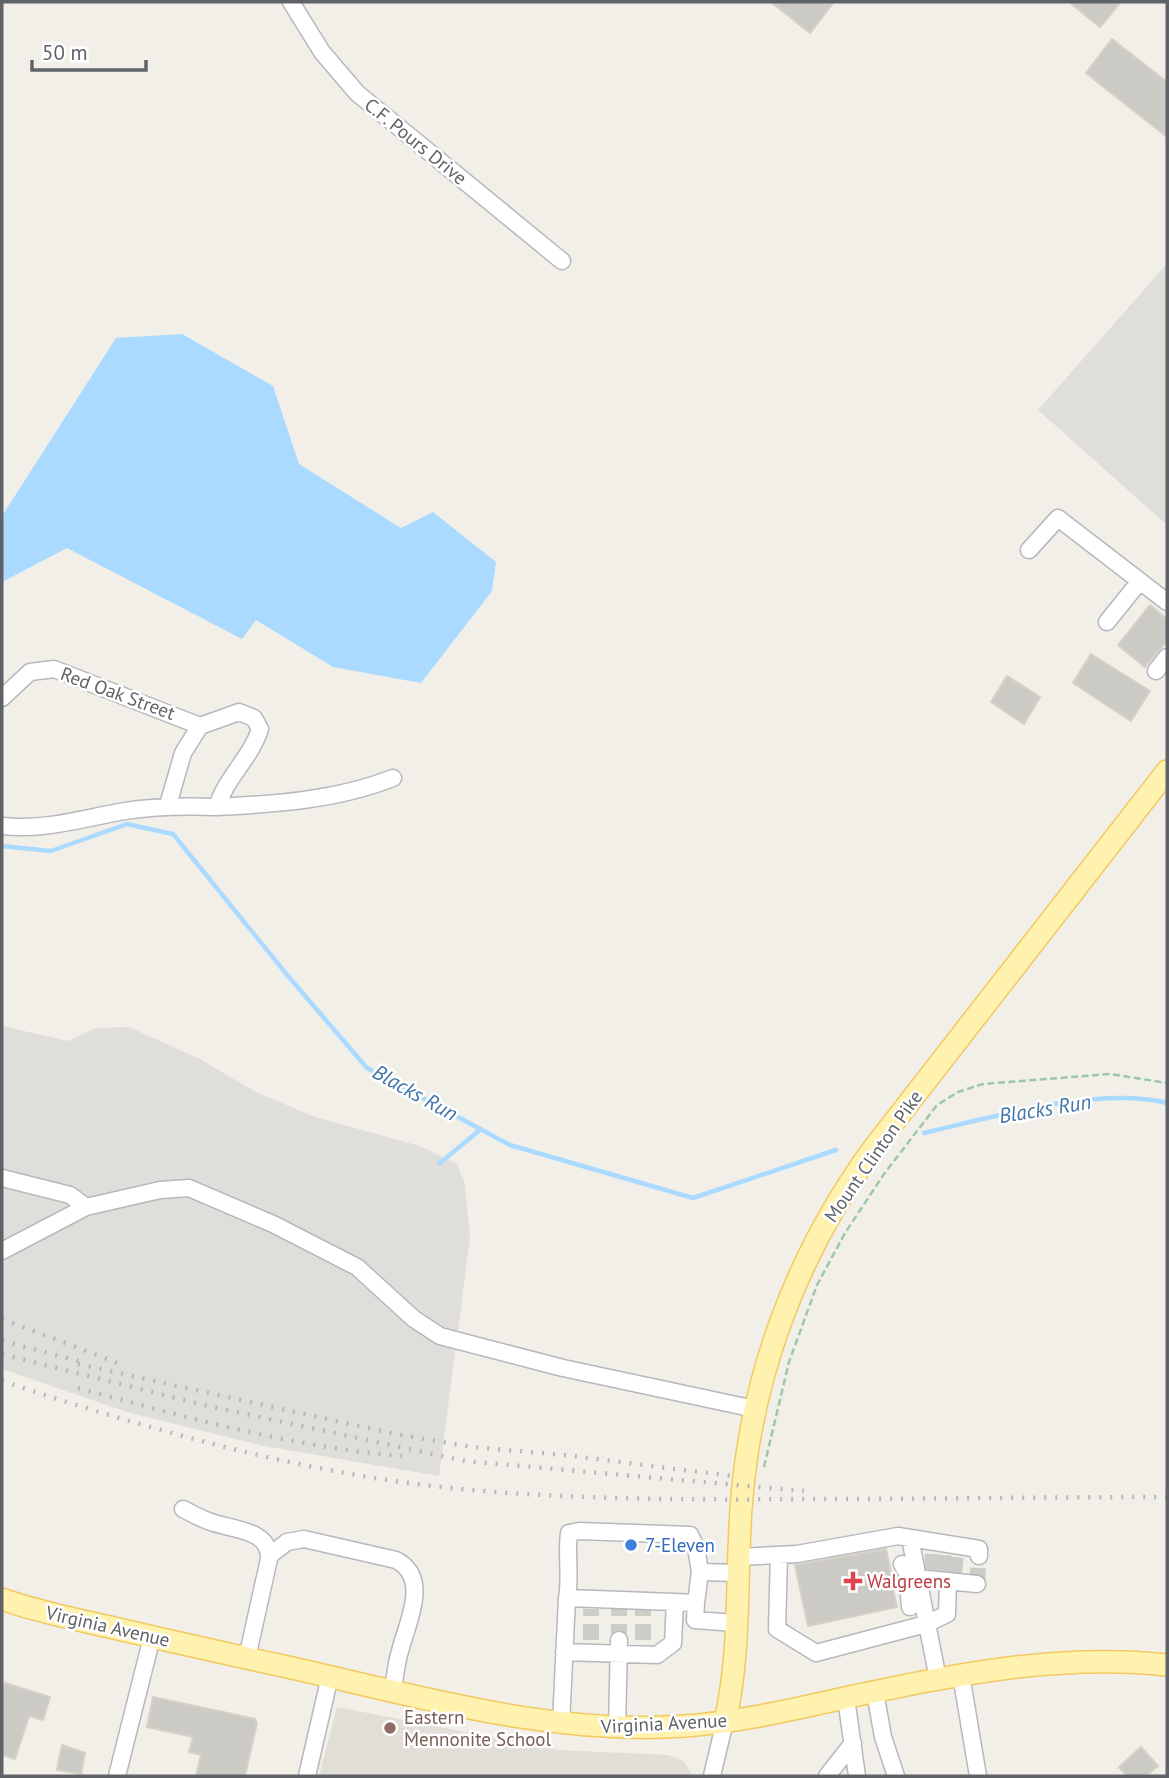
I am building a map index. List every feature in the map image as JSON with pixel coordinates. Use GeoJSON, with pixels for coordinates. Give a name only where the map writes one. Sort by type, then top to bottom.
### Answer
{"type":"FeatureCollection","features":[{"type":"Feature","properties":{"kind":"main road","name":"Mount Clinton Pike"},"geometry":{"type":"LineString","coordinates":[[724,1721],[735,1623],[747,1465],[755,1409],[774,1338],[795,1283],[816,1239],[851,1181],[1167,771]]}},
{"type":"Feature","properties":{"kind":"main road","name":"Virginia Avenue"},"geometry":{"type":"LineString","coordinates":[[2,1599],[152,1637],[561,1724],[617,1727],[686,1726],[961,1675],[1063,1662],[1167,1665]]}},
{"type":"Feature","properties":{"kind":"street","name":"C.F. Pours Drive"},"geometry":{"type":"LineString","coordinates":[[291,2],[322,52],[357,93],[562,261]]}},
{"type":"Feature","properties":{"kind":"street"},"geometry":{"type":"LineString","coordinates":[[1028,550],[1058,518],[1167,602]]}},
{"type":"Feature","properties":{"kind":"street"},"geometry":{"type":"LineString","coordinates":[[1107,622],[1140,581]]}},
{"type":"Feature","properties":{"kind":"street"},"geometry":{"type":"LineString","coordinates":[[1156,671],[1167,657]]}},
{"type":"Feature","properties":{"kind":"street","name":"Red Oak Street"},"geometry":{"type":"LineString","coordinates":[[2,698],[30,672],[54,669],[200,726]]}},
{"type":"Feature","properties":{"kind":"street","name":"Red Oak Street"},"geometry":{"type":"LineString","coordinates":[[169,805],[183,753],[200,726],[239,712],[254,718],[260,729],[256,743],[223,789],[217,807]]}},
{"type":"Feature","properties":{"kind":"street"},"geometry":{"type":"LineString","coordinates":[[2,826],[19,828],[79,821],[169,805],[217,807],[267,804],[360,791],[393,778]]}},
{"type":"Feature","properties":{"kind":"street"},"geometry":{"type":"LineString","coordinates":[[2,1178],[70,1195],[86,1207]]}},
{"type":"Feature","properties":{"kind":"street"},"geometry":{"type":"LineString","coordinates":[[2,1251],[86,1207],[173,1187],[195,1189],[274,1224],[357,1267],[414,1319],[440,1336],[563,1368],[755,1409]]}},
{"type":"Feature","properties":{"kind":"street"},"geometry":{"type":"LineString","coordinates":[[183,1509],[215,1524],[257,1535],[267,1545],[269,1556],[247,1658]]}},
{"type":"Feature","properties":{"kind":"street"},"geometry":{"type":"LineString","coordinates":[[561,1724],[567,1598],[571,1575],[566,1553],[569,1534],[579,1531],[690,1535],[696,1547],[700,1572],[695,1620],[735,1623]]}},
{"type":"Feature","properties":{"kind":"street"},"geometry":{"type":"LineString","coordinates":[[779,1555],[777,1629],[816,1653],[947,1614],[938,1578],[904,1537]]}},
{"type":"Feature","properties":{"kind":"street"},"geometry":{"type":"LineString","coordinates":[[700,1572],[779,1555],[904,1537],[954,1550]]}},
{"type":"Feature","properties":{"kind":"street"},"geometry":{"type":"LineString","coordinates":[[269,1556],[287,1542],[304,1539],[396,1560],[407,1567],[413,1578],[414,1597],[393,1690]]}},
{"type":"Feature","properties":{"kind":"street"},"geometry":{"type":"LineString","coordinates":[[926,1621],[910,1607],[907,1573],[938,1578]]}},
{"type":"Feature","properties":{"kind":"street"},"geometry":{"type":"LineString","coordinates":[[910,1607],[938,1578]]}},
{"type":"Feature","properties":{"kind":"street"},"geometry":{"type":"LineString","coordinates":[[938,1578],[926,1621],[938,1679]]}},
{"type":"Feature","properties":{"kind":"street"},"geometry":{"type":"LineString","coordinates":[[567,1598],[592,1604],[643,1606],[675,1602],[696,1603]]}},
{"type":"Feature","properties":{"kind":"street"},"geometry":{"type":"LineString","coordinates":[[564,1652],[591,1646],[643,1647],[657,1655],[673,1643],[675,1602]]}},
{"type":"Feature","properties":{"kind":"street"},"geometry":{"type":"LineString","coordinates":[[117,1776],[152,1637]]}},
{"type":"Feature","properties":{"kind":"street"},"geometry":{"type":"LineString","coordinates":[[617,1727],[618,1647]]}},
{"type":"Feature","properties":{"kind":"street"},"geometry":{"type":"LineString","coordinates":[[961,1675],[978,1776]]}},
{"type":"Feature","properties":{"kind":"street"},"geometry":{"type":"LineString","coordinates":[[307,1776],[330,1676]]}},
{"type":"Feature","properties":{"kind":"street"},"geometry":{"type":"LineString","coordinates":[[875,1692],[883,1737],[896,1776]]}},
{"type":"Feature","properties":{"kind":"street"},"geometry":{"type":"LineString","coordinates":[[846,1698],[857,1776]]}},
{"type":"Feature","properties":{"kind":"street","name":"Mount Clinton Pike"},"geometry":{"type":"LineString","coordinates":[[712,1776],[724,1721]]}},
{"type":"Feature","properties":{"kind":"street"},"geometry":{"type":"LineString","coordinates":[[827,1776],[853,1743]]}},
{"type":"Feature","properties":{"kind":"path"},"geometry":{"type":"LineString","coordinates":[[747,1465],[764,1467],[789,1362],[817,1285],[884,1174],[937,1105],[958,1092],[982,1084],[1110,1074],[1167,1083]]}},
{"type":"Feature","properties":{"kind":"shaded area"},"geometry":{"type":"Polygon","coordinates":[[[1165,266],[1167,268],[1167,525],[1038,410],[1165,266]]]}},
{"type":"Feature","properties":{"kind":"shaded area"},"geometry":{"type":"Polygon","coordinates":[[[2,1026],[68,1041],[96,1028],[129,1027],[200,1059],[254,1091],[315,1117],[420,1146],[457,1164],[465,1184],[470,1238],[439,1476],[264,1446],[130,1413],[2,1369],[2,1026]]]}},
{"type":"Feature","properties":{"kind":"shaded area","name":"Eastern Mennonite School"},"geometry":{"type":"Polygon","coordinates":[[[337,1707],[558,1750],[669,1755],[684,1762],[693,1776],[319,1776],[337,1707]]]}},
{"type":"Feature","properties":{"kind":"water"},"geometry":{"type":"Polygon","coordinates":[[[182,334],[273,386],[299,464],[401,528],[433,512],[496,562],[492,591],[421,683],[333,667],[256,620],[242,639],[67,548],[2,582],[2,516],[116,338],[182,334]]]}},
{"type":"Feature","properties":{"kind":"building"},"geometry":{"type":"Polygon","coordinates":[[[771,2],[834,2],[810,33],[771,2]]]}},
{"type":"Feature","properties":{"kind":"building"},"geometry":{"type":"Polygon","coordinates":[[[1069,2],[1121,2],[1100,27],[1069,2]]]}},
{"type":"Feature","properties":{"kind":"building"},"geometry":{"type":"Polygon","coordinates":[[[1112,39],[1167,82],[1167,137],[1086,73],[1112,39]]]}},
{"type":"Feature","properties":{"kind":"building"},"geometry":{"type":"Polygon","coordinates":[[[1150,605],[1167,619],[1167,641],[1145,667],[1118,645],[1150,605]]]}},
{"type":"Feature","properties":{"kind":"building"},"geometry":{"type":"Polygon","coordinates":[[[1091,654],[1150,691],[1131,721],[1073,683],[1091,654]]]}},
{"type":"Feature","properties":{"kind":"building"},"geometry":{"type":"Polygon","coordinates":[[[1007,676],[1040,697],[1024,724],[991,702],[1007,676]]]}},
{"type":"Feature","properties":{"kind":"building","name":"Walgreens"},"geometry":{"type":"Polygon","coordinates":[[[886,1549],[892,1577],[897,1576],[898,1588],[893,1590],[897,1607],[808,1626],[795,1565],[886,1549]]]}},
{"type":"Feature","properties":{"kind":"building"},"geometry":{"type":"Polygon","coordinates":[[[5,1683],[50,1697],[43,1720],[29,1716],[15,1759],[2,1755],[2,1694],[5,1683]]]}},
{"type":"Feature","properties":{"kind":"building"},"geometry":{"type":"Polygon","coordinates":[[[153,1697],[255,1719],[257,1723],[245,1776],[196,1776],[201,1755],[189,1752],[193,1737],[147,1727],[153,1697]]]}},
{"type":"Feature","properties":{"kind":"building"},"geometry":{"type":"Polygon","coordinates":[[[62,1745],[85,1753],[81,1774],[57,1770],[62,1745]]]}},
{"type":"Feature","properties":{"kind":"building"},"geometry":{"type":"Polygon","coordinates":[[[1141,1747],[1158,1766],[1146,1776],[1127,1776],[1119,1767],[1141,1747]]]}},
{"type":"Feature","properties":{"kind":"waterway","name":"Blacks Run"},"geometry":{"type":"LineString","coordinates":[[2,846],[51,851],[127,824],[173,834],[367,1068],[510,1145],[693,1198],[836,1150]]}},
{"type":"Feature","properties":{"kind":"waterway","name":"Blacks Run"},"geometry":{"type":"LineString","coordinates":[[924,1133],[1013,1112],[1078,1101],[1110,1098],[1167,1103]]}},
{"type":"Feature","properties":{"kind":"waterway"},"geometry":{"type":"LineString","coordinates":[[440,1163],[481,1129]]}},
{"type":"Feature","properties":{"kind":"tunnel"},"geometry":{"type":"LineString","coordinates":[[932,1570],[933,1552]]}},
{"type":"Feature","properties":{"kind":"tunnel"},"geometry":{"type":"LineString","coordinates":[[943,1571],[944,1553]]}},
{"type":"Feature","properties":{"kind":"tunnel"},"geometry":{"type":"LineString","coordinates":[[954,1573],[956,1554]]}},
{"type":"Feature","properties":{"kind":"tunnel"},"geometry":{"type":"LineString","coordinates":[[977,1584],[979,1556]]}},
{"type":"Feature","properties":{"kind":"tunnel"},"geometry":{"type":"LineString","coordinates":[[591,1609],[591,1640]]}},
{"type":"Feature","properties":{"kind":"tunnel"},"geometry":{"type":"LineString","coordinates":[[619,1609],[619,1640]]}},
{"type":"Feature","properties":{"kind":"tunnel"},"geometry":{"type":"LineString","coordinates":[[643,1610],[643,1640]]}},
{"type":"Feature","properties":{"kind":"railway"},"geometry":{"type":"LineString","coordinates":[[2,1319],[123,1365]]}},
{"type":"Feature","properties":{"kind":"railway"},"geometry":{"type":"LineString","coordinates":[[2,1341],[86,1363]]}},
{"type":"Feature","properties":{"kind":"railway"},"geometry":{"type":"LineString","coordinates":[[2,1354],[199,1404],[465,1461],[804,1491]]}},
{"type":"Feature","properties":{"kind":"railway"},"geometry":{"type":"LineString","coordinates":[[78,1364],[395,1434],[472,1447],[564,1455],[732,1476]]}},
{"type":"Feature","properties":{"kind":"railway"},"geometry":{"type":"LineString","coordinates":[[2,1381],[223,1447],[336,1471],[450,1488],[542,1495],[680,1499],[1167,1497]]}},
{"type":"Feature","properties":{"kind":"railway"},"geometry":{"type":"LineString","coordinates":[[78,1388],[279,1438],[402,1456]]}},
{"type":"Feature","properties":{"kind":"place","name":"7-Eleven"},"geometry":{"type":"Point","coordinates":[631,1545]}},
{"type":"Feature","properties":{"kind":"place","name":"Walgreens"},"geometry":{"type":"Point","coordinates":[853,1581]}},
{"type":"Feature","properties":{"kind":"place","name":"Eastern Mennonite School"},"geometry":{"type":"Point","coordinates":[390,1728]}}]}
